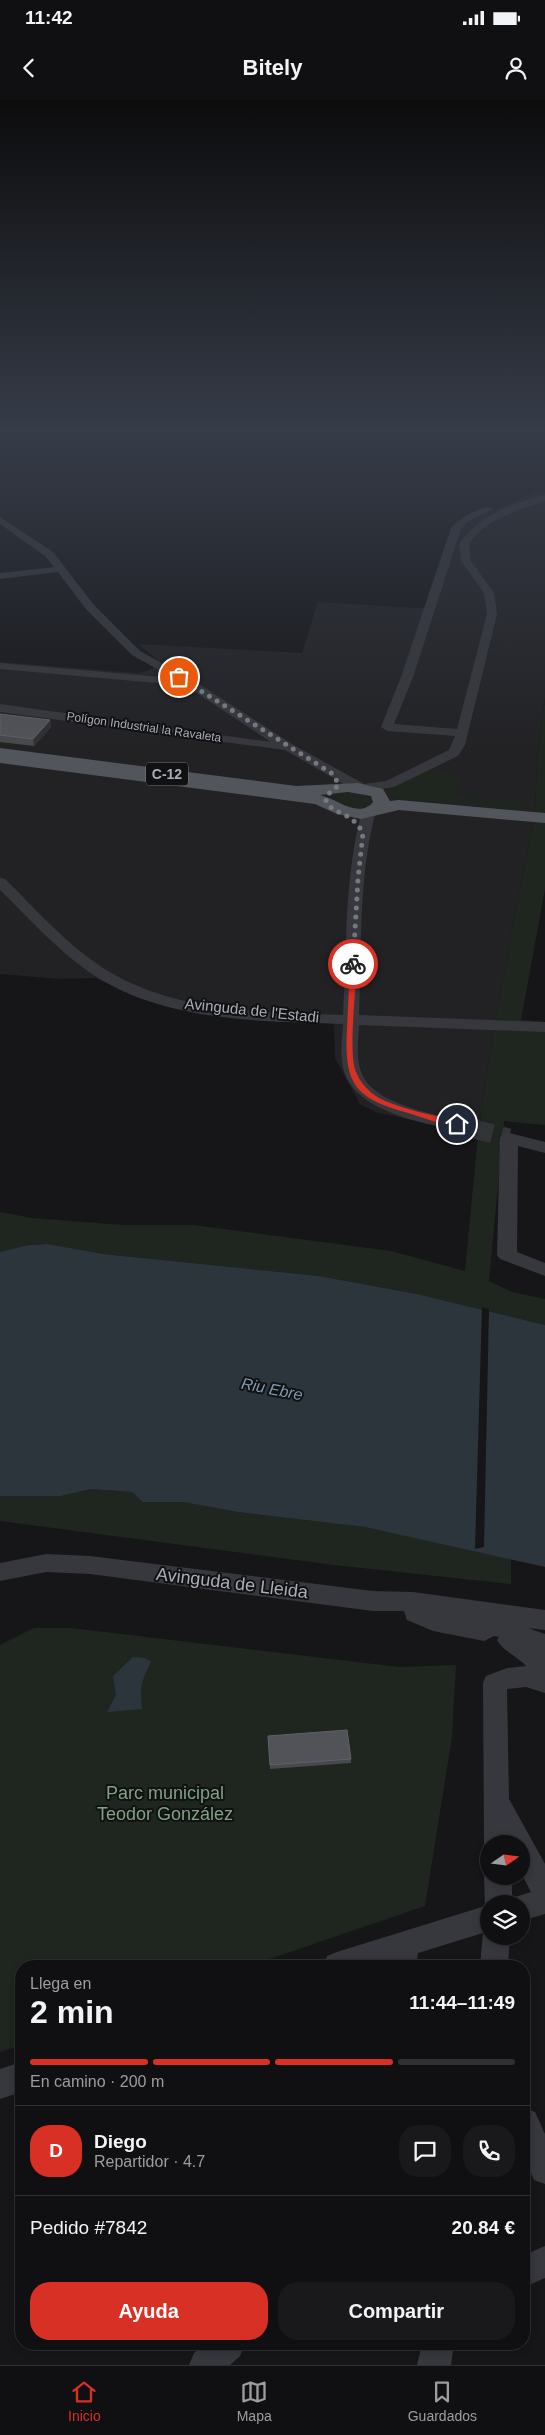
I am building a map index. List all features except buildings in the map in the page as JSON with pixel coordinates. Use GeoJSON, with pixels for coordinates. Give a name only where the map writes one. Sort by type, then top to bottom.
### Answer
{"type":"FeatureCollection","features":[{"type":"Feature","properties":{"kind":"main road","name":"C-12"},"geometry":{"type":"LineString","coordinates":[[0,753],[296,791],[334,794],[399,804],[545,818]]}},
{"type":"Feature","properties":{"kind":"main road","name":"C-12"},"geometry":{"type":"LineString","coordinates":[[0,758],[319,800],[334,794],[362,788],[379,800]]}},
{"type":"Feature","properties":{"kind":"street"},"geometry":{"type":"LineString","coordinates":[[24,537],[49,554],[90,607],[136,654],[192,684],[288,748],[334,794],[363,833]]}},
{"type":"Feature","properties":{"kind":"street"},"geometry":{"type":"LineString","coordinates":[[454,537],[407,677],[387,727],[462,733]]}},
{"type":"Feature","properties":{"kind":"street"},"geometry":{"type":"LineString","coordinates":[[469,537],[464,544],[466,561],[488,593],[492,614],[462,733],[454,753],[379,800],[363,833],[358,879],[349,1055],[352,1072],[360,1086],[372,1097],[390,1106],[474,1129]]}},
{"type":"Feature","properties":{"kind":"street"},"geometry":{"type":"LineString","coordinates":[[0,576],[61,570]]}},
{"type":"Feature","properties":{"kind":"street"},"geometry":{"type":"LineString","coordinates":[[0,666],[192,684]]}},
{"type":"Feature","properties":{"kind":"street","name":"Polígon Industrial la Ravaleta"},"geometry":{"type":"LineString","coordinates":[[0,708],[288,748]]}},
{"type":"Feature","properties":{"kind":"street","name":"Avinguda de l'Estadi"},"geometry":{"type":"LineString","coordinates":[[0,882],[80,959],[111,980],[152,996],[203,1008],[271,1016],[545,1027]]}},
{"type":"Feature","properties":{"kind":"street"},"geometry":{"type":"LineString","coordinates":[[543,1267],[507,1255],[509,1138],[545,1148]]}},
{"type":"Feature","properties":{"kind":"street"},"geometry":{"type":"LineString","coordinates":[[3,1568],[46,1563]]}},
{"type":"Feature","properties":{"kind":"street","name":"Avinguda de Lleida"},"geometry":{"type":"LineString","coordinates":[[46,1563],[90,1565],[374,1601]]}},
{"type":"Feature","properties":{"kind":"street"},"geometry":{"type":"LineString","coordinates":[[374,1601],[416,1613],[433,1621],[461,1625],[492,1633],[521,1645],[533,1655],[545,1674]]}},
{"type":"Feature","properties":{"kind":"street"},"geometry":{"type":"LineString","coordinates":[[374,1601],[413,1602],[545,1620]]}},
{"type":"Feature","properties":{"kind":"street"},"geometry":{"type":"LineString","coordinates":[[416,1613],[468,1618],[506,1629],[545,1645]]}},
{"type":"Feature","properties":{"kind":"street"},"geometry":{"type":"LineString","coordinates":[[497,1835],[496,1683],[507,1678],[520,1677],[537,1677],[545,1682]]}},
{"type":"Feature","properties":{"kind":"street"},"geometry":{"type":"LineString","coordinates":[[497,1800],[516,1835]]}},
{"type":"Feature","properties":{"kind":"street"},"geometry":{"type":"LineString","coordinates":[[530,1862],[545,1891]]}},
{"type":"Feature","properties":{"kind":"street"},"geometry":{"type":"LineString","coordinates":[[530,1905],[545,1901]]}},
{"type":"Feature","properties":{"kind":"street"},"geometry":{"type":"LineString","coordinates":[[370,1960],[403,1954],[480,1922]]}},
{"type":"Feature","properties":{"kind":"street"},"geometry":{"type":"LineString","coordinates":[[494,1960],[495,1945]]}},
{"type":"Feature","properties":{"kind":"street"},"geometry":{"type":"LineString","coordinates":[[0,2084],[15,2078]]}},
{"type":"Feature","properties":{"kind":"street"},"geometry":{"type":"LineString","coordinates":[[530,2136],[545,2169]]}},
{"type":"Feature","properties":{"kind":"street"},"geometry":{"type":"LineString","coordinates":[[530,2268],[545,2262]]}},
{"type":"Feature","properties":{"kind":"street"},"geometry":{"type":"LineString","coordinates":[[434,2365],[437,2350]]}},
{"type":"Feature","properties":{"kind":"shaded area"},"geometry":{"type":"Polygon","coordinates":[[[457,537],[545,537],[545,698],[537,761],[535,812],[494,1025],[478,1135],[375,1112],[360,1104],[335,1058],[334,1023],[217,1016],[188,1007],[149,1001],[96,978],[59,979],[0,974],[0,662],[139,673],[164,665],[138,644],[302,653],[318,602],[434,609],[457,537]]]}},
{"type":"Feature","properties":{"kind":"green space"},"geometry":{"type":"Polygon","coordinates":[[[545,698],[545,889],[521,1020],[545,1022],[545,1125],[504,1121],[489,1281],[512,1292],[545,1299],[545,1325],[417,1294],[319,1276],[103,1254],[48,1244],[28,1245],[0,1252],[0,1212],[32,1218],[123,1225],[193,1225],[391,1251],[465,1271],[478,1135],[494,1025],[535,812],[537,761],[545,698]]]}},
{"type":"Feature","properties":{"kind":"green space"},"geometry":{"type":"Polygon","coordinates":[[[424,770],[460,775],[457,796],[524,802],[523,811],[402,799],[390,794],[388,790],[391,786],[424,770]]]}},
{"type":"Feature","properties":{"kind":"green space"},"geometry":{"type":"Polygon","coordinates":[[[344,791],[373,795],[375,803],[364,808],[354,808],[333,801],[337,794],[344,791]]]}},
{"type":"Feature","properties":{"kind":"green space"},"geometry":{"type":"Polygon","coordinates":[[[91,1489],[132,1492],[144,1502],[183,1502],[238,1512],[365,1527],[493,1554],[511,1559],[511,1584],[334,1565],[0,1521],[0,1496],[61,1496],[91,1489]]]}},
{"type":"Feature","properties":{"kind":"green space","name":"Parc municipal Teodor González"},"geometry":{"type":"Polygon","coordinates":[[[34,1628],[71,1628],[399,1667],[456,1665],[452,1737],[425,1906],[267,1960],[15,1960],[15,2047],[0,2052],[0,1645],[34,1628]]]}},
{"type":"Feature","properties":{"kind":"water","name":"Riu Ebre"},"geometry":{"type":"Polygon","coordinates":[[[48,1244],[103,1254],[319,1276],[417,1294],[545,1325],[545,1567],[365,1527],[238,1512],[183,1502],[143,1502],[132,1492],[91,1489],[61,1496],[0,1496],[0,1252],[28,1245],[48,1244]]]}},
{"type":"Feature","properties":{"kind":"water"},"geometry":{"type":"Polygon","coordinates":[[[133,1657],[151,1661],[142,1684],[142,1709],[107,1712],[116,1695],[113,1676],[133,1657]]]}},
{"type":"Feature","properties":{"kind":"pier"},"geometry":{"type":"Polygon","coordinates":[[[482,1307],[489,1309],[484,1547],[475,1549],[482,1307]]]}},
{"type":"Feature","properties":{"kind":"tunnel"},"geometry":{"type":"LineString","coordinates":[[474,1129],[509,1138]]}},
{"type":"Feature","properties":{"kind":"way so far"},"geometry":{"type":"LineString","coordinates":[[179,677],[288,748],[333,774],[338,781],[339,785],[336,789],[326,796],[326,802],[332,808],[341,811],[354,820],[363,833],[353,964]]}},
{"type":"Feature","properties":{"kind":"route"},"geometry":{"type":"LineString","coordinates":[[353,964],[349,1055],[352,1072],[360,1086],[372,1097],[390,1106],[457,1124]]}}]}
